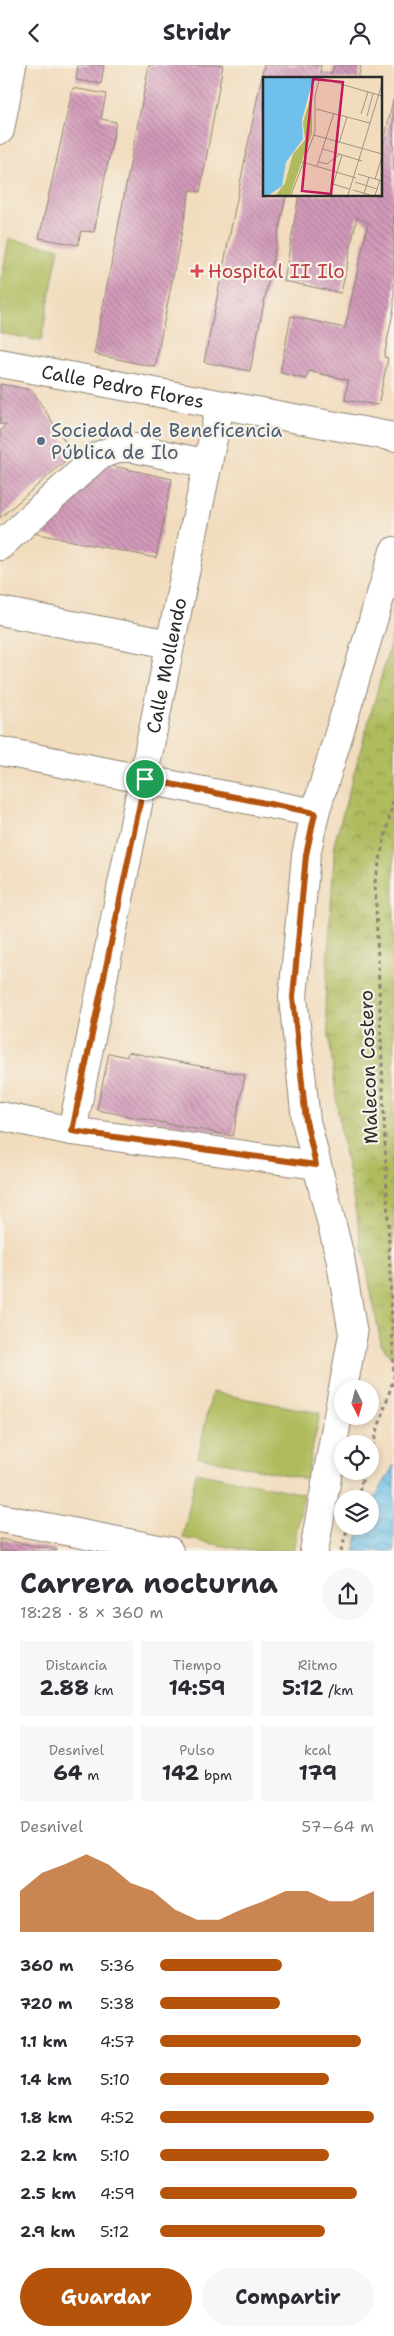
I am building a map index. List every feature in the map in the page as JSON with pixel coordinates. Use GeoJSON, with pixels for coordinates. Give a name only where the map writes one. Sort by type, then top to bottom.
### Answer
{"type":"FeatureCollection","features":[{"type":"Feature","properties":{"kind":"street"},"geometry":{"type":"LineString","coordinates":[[0,130],[12,65]]}},
{"type":"Feature","properties":{"kind":"street","name":"Calle Pedro Flores"},"geometry":{"type":"LineString","coordinates":[[0,363],[220,406],[394,437]]}},
{"type":"Feature","properties":{"kind":"street","name":"Calle Mollendo"},"geometry":{"type":"LineString","coordinates":[[72,1131],[220,406]]}},
{"type":"Feature","properties":{"kind":"street"},"geometry":{"type":"LineString","coordinates":[[0,546],[98,456],[118,448],[134,447],[208,464]]}},
{"type":"Feature","properties":{"kind":"street"},"geometry":{"type":"LineString","coordinates":[[345,1380],[353,1334],[340,1257],[306,1121],[293,997],[306,855],[315,813],[394,551]]}},
{"type":"Feature","properties":{"kind":"street"},"geometry":{"type":"LineString","coordinates":[[0,611],[170,644]]}},
{"type":"Feature","properties":{"kind":"street"},"geometry":{"type":"LineString","coordinates":[[0,751],[315,813]]}},
{"type":"Feature","properties":{"kind":"street"},"geometry":{"type":"LineString","coordinates":[[0,1116],[72,1131],[316,1165]]}},
{"type":"Feature","properties":{"kind":"street"},"geometry":{"type":"LineString","coordinates":[[314,1551],[336,1425]]}},
{"type":"Feature","properties":{"kind":"street"},"geometry":{"type":"LineString","coordinates":[[0,1518],[169,1551]]}},
{"type":"Feature","properties":{"kind":"path","name":"Malecon Costero"},"geometry":{"type":"LineString","coordinates":[[376,1435],[394,1377],[375,882],[394,797]]}},
{"type":"Feature","properties":{"kind":"path"},"geometry":{"type":"LineString","coordinates":[[341,1551],[345,1535]]}},
{"type":"Feature","properties":{"kind":"green space"},"geometry":{"type":"Polygon","coordinates":[[[9,239],[59,248],[41,341],[0,333],[0,287],[9,239]]]}},
{"type":"Feature","properties":{"kind":"green space"},"geometry":{"type":"Polygon","coordinates":[[[394,631],[394,1360],[381,1344],[340,1129],[325,1003],[335,841],[394,631]]]}},
{"type":"Feature","properties":{"kind":"green space"},"geometry":{"type":"Polygon","coordinates":[[[212,1392],[320,1413],[306,1479],[198,1457],[212,1392]]]}},
{"type":"Feature","properties":{"kind":"green space"},"geometry":{"type":"Polygon","coordinates":[[[196,1472],[304,1494],[293,1551],[250,1551],[183,1538],[196,1472]]]}},
{"type":"Feature","properties":{"kind":"water"},"geometry":{"type":"Polygon","coordinates":[[[394,1465],[394,1551],[354,1551],[358,1535],[379,1535],[379,1491],[394,1465]]]}},
{"type":"Feature","properties":{"kind":"building"},"geometry":{"type":"Polygon","coordinates":[[[78,65],[104,65],[101,84],[76,80],[78,65]]]}},
{"type":"Feature","properties":{"kind":"building"},"geometry":{"type":"Polygon","coordinates":[[[149,65],[223,65],[200,192],[190,190],[155,367],[94,354],[149,65]]]}},
{"type":"Feature","properties":{"kind":"building"},"geometry":{"type":"Polygon","coordinates":[[[264,65],[321,65],[320,72],[332,74],[334,65],[361,65],[358,77],[263,77],[263,196],[286,196],[250,371],[204,362],[264,65]]]}},
{"type":"Feature","properties":{"kind":"building"},"geometry":{"type":"Polygon","coordinates":[[[73,88],[106,94],[101,119],[116,122],[94,232],[81,231],[78,245],[39,238],[73,88]]]}},
{"type":"Feature","properties":{"kind":"building"},"geometry":{"type":"Polygon","coordinates":[[[393,99],[394,307],[384,357],[388,358],[378,405],[345,400],[348,380],[309,371],[306,379],[280,373],[291,316],[345,328],[368,223],[357,217],[341,293],[284,281],[299,196],[382,196],[382,153],[393,99]]]}},
{"type":"Feature","properties":{"kind":"building"},"geometry":{"type":"Polygon","coordinates":[[[0,384],[32,390],[73,454],[0,518],[0,431],[6,425],[0,424],[0,384]]]}},
{"type":"Feature","properties":{"kind":"building"},"geometry":{"type":"Polygon","coordinates":[[[104,464],[172,479],[156,558],[28,532],[104,464]]]}},
{"type":"Feature","properties":{"kind":"building"},"geometry":{"type":"Polygon","coordinates":[[[128,1052],[245,1075],[233,1136],[97,1110],[109,1053],[127,1057],[128,1052]]]}},
{"type":"Feature","properties":{"kind":"building"},"geometry":{"type":"Polygon","coordinates":[[[0,1539],[57,1550],[57,1551],[0,1551],[0,1539]]]}},
{"type":"Feature","properties":{"kind":"place","name":"Hospital II Ilo"},"geometry":{"type":"Point","coordinates":[197,271]}},
{"type":"Feature","properties":{"kind":"place","name":"Sociedad de Beneficencia Pública de Ilo"},"geometry":{"type":"Point","coordinates":[41,441]}},
{"type":"Feature","properties":{"kind":"route"},"geometry":{"type":"LineString","coordinates":[[145,779],[315,813],[306,855],[293,997],[306,1121],[316,1165],[72,1131],[145,779]]}}]}
